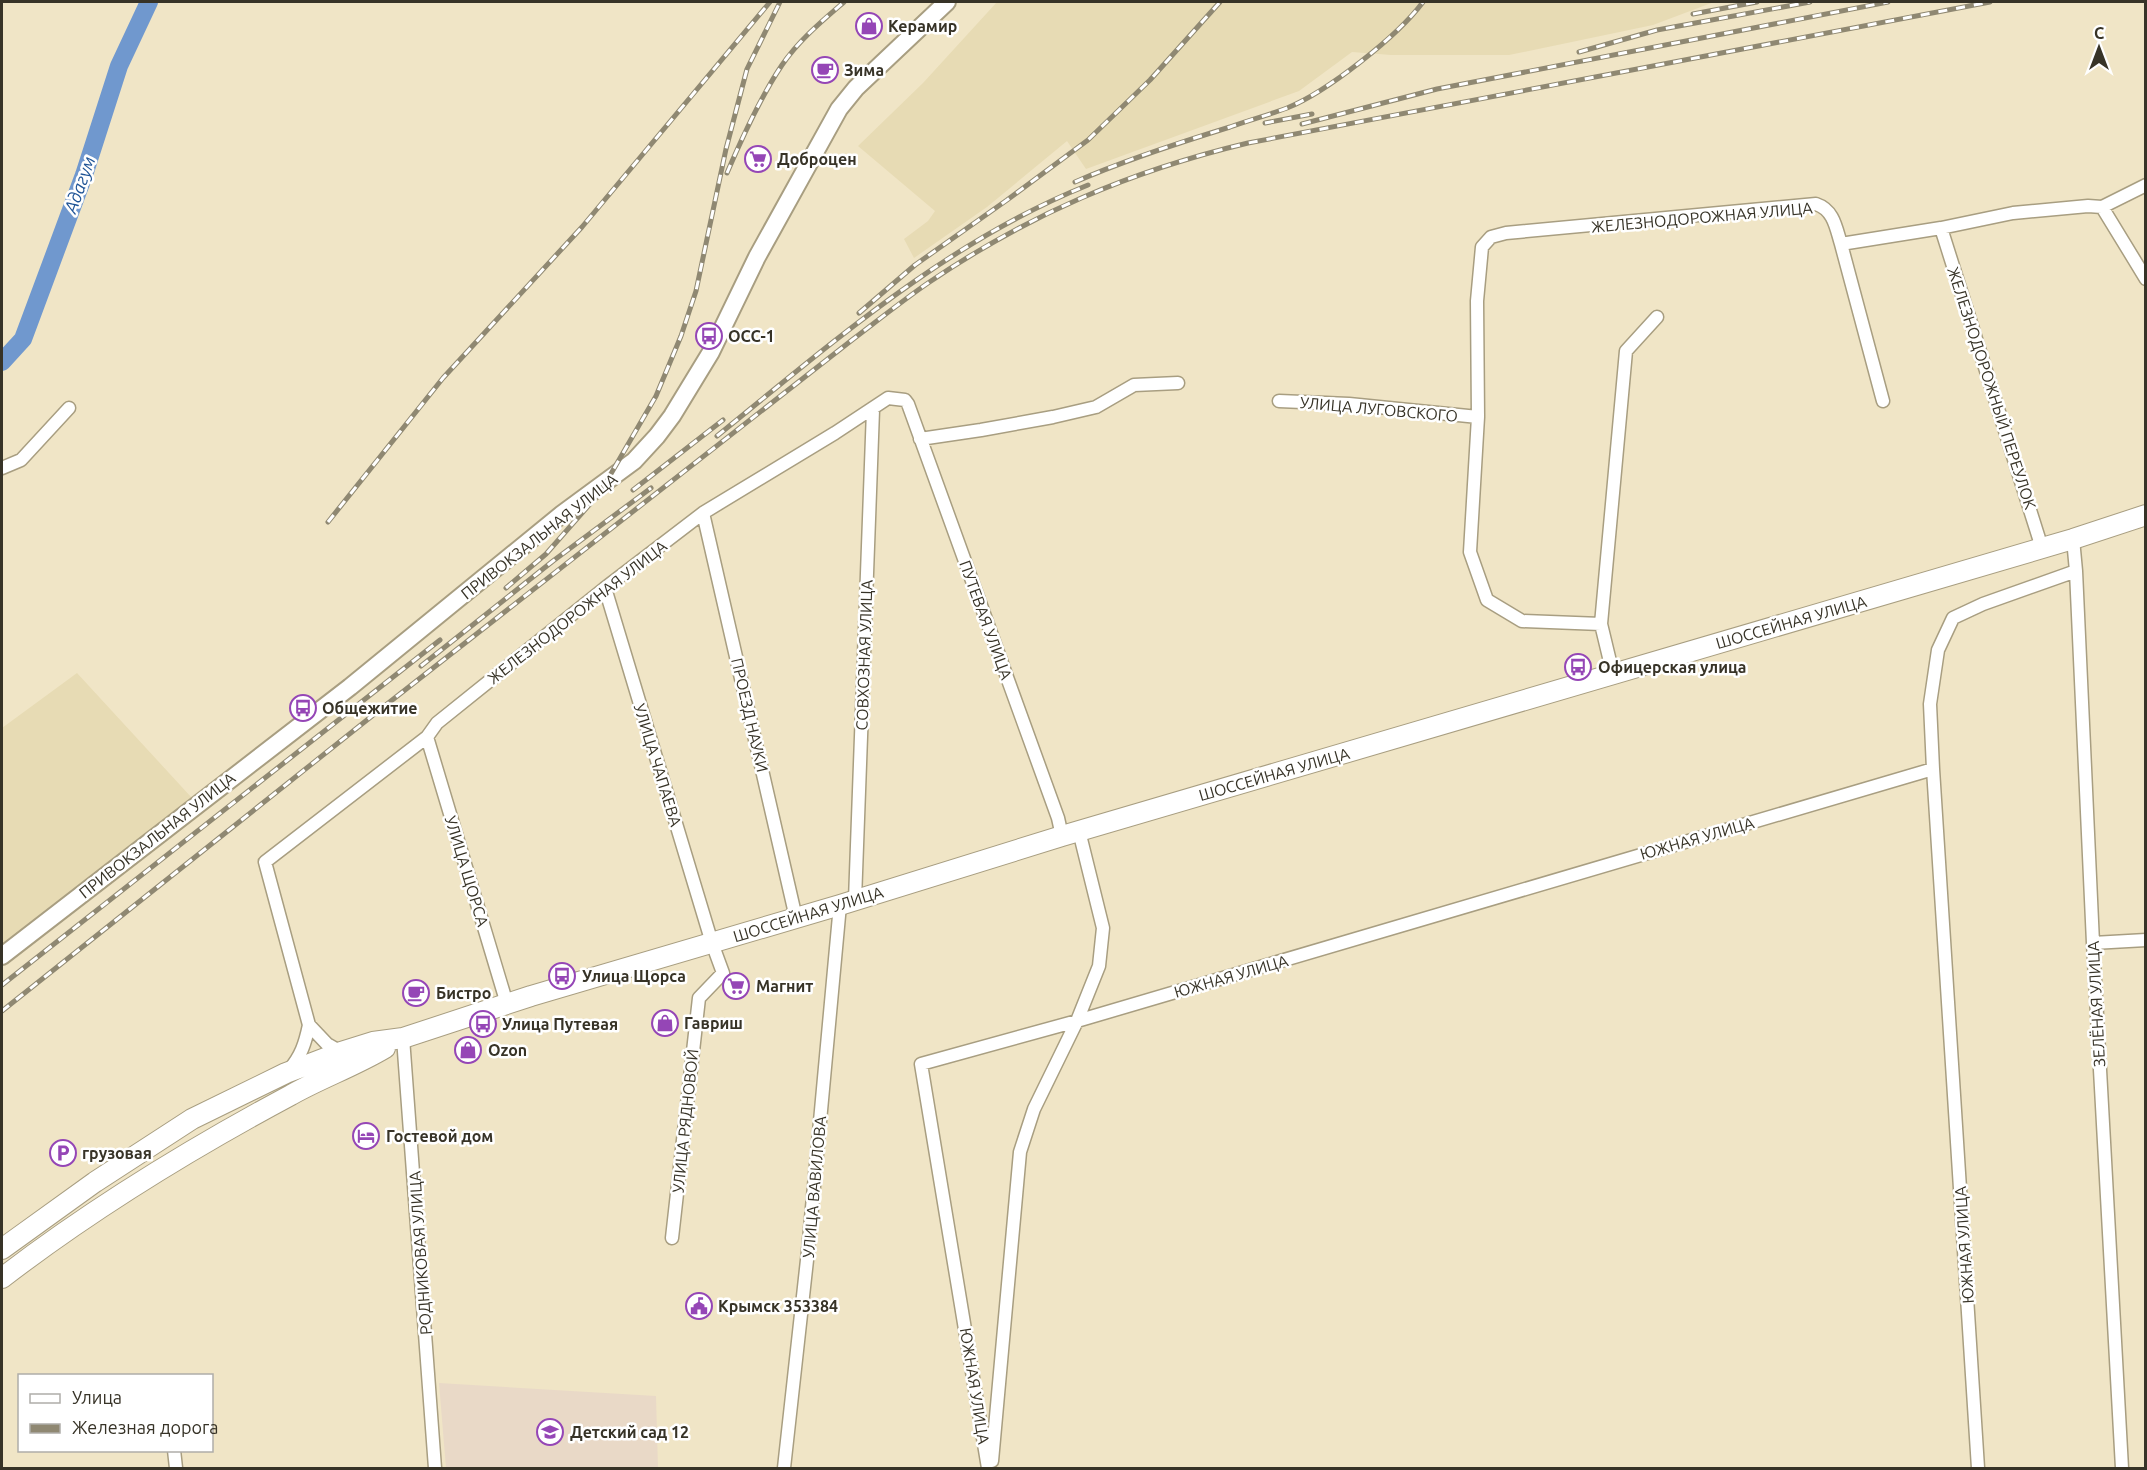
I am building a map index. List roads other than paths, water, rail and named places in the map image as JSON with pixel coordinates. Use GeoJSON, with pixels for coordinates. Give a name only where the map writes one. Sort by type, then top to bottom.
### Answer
{"type":"FeatureCollection","features":[{"type":"Feature","properties":{"kind":"highway","name":"ШОССЕЙНАЯ УЛИЦА"},"geometry":{"type":"LineString","coordinates":[[403,1038],[507,1004],[1071,834],[2043,548],[2145,515]]}},
{"type":"Feature","properties":{"kind":"highway"},"geometry":{"type":"LineString","coordinates":[[2,1250],[95,1182],[192,1119],[286,1073],[373,1042],[403,1038]]}},
{"type":"Feature","properties":{"kind":"highway"},"geometry":{"type":"LineString","coordinates":[[2,1278],[49,1242],[130,1188],[292,1094],[403,1038]]}},
{"type":"Feature","properties":{"kind":"main road","name":"ПРИВОКЗАЛЬНАЯ УЛИЦА"},"geometry":{"type":"LineString","coordinates":[[2,956],[353,685],[562,514],[634,461],[672,416],[711,352],[757,257],[839,109],[864,80],[947,2]]}},
{"type":"Feature","properties":{"kind":"street"},"geometry":{"type":"LineString","coordinates":[[1841,244],[1941,228],[2013,213],[2088,206],[2102,207],[2145,185]]}},
{"type":"Feature","properties":{"kind":"street","name":"ЖЕЛЕЗНОДОРОЖНАЯ УЛИЦА"},"geometry":{"type":"LineString","coordinates":[[1482,247],[1491,237],[1506,234],[1816,204],[1824,207],[1830,212],[1841,244],[1883,401]]}},
{"type":"Feature","properties":{"kind":"street"},"geometry":{"type":"LineString","coordinates":[[2102,207],[2145,279]]}},
{"type":"Feature","properties":{"kind":"street","name":"ЖЕЛЕЗНОДОРОЖНЫЙ ПЕРЕУЛОК"},"geometry":{"type":"LineString","coordinates":[[1941,228],[2043,548]]}},
{"type":"Feature","properties":{"kind":"street","name":"УЛИЦА ЛУГОВСКОГО"},"geometry":{"type":"LineString","coordinates":[[1482,247],[1477,301],[1478,417],[1470,552],[1487,600],[1522,621],[1601,624]]}},
{"type":"Feature","properties":{"kind":"street"},"geometry":{"type":"LineString","coordinates":[[1613,674],[1601,624],[1626,351],[1657,317]]}},
{"type":"Feature","properties":{"kind":"street"},"geometry":{"type":"LineString","coordinates":[[920,439],[1053,417],[1096,407],[1134,385],[1178,382]]}},
{"type":"Feature","properties":{"kind":"street","name":"ЖЕЛЕЗНОДОРОЖНАЯ УЛИЦА"},"geometry":{"type":"LineString","coordinates":[[309,1025],[265,862],[427,737],[437,723],[605,588],[704,513],[873,410],[888,398],[905,400],[908,404]]}},
{"type":"Feature","properties":{"kind":"street","name":"УЛИЦА ЛУГОВСКОГО"},"geometry":{"type":"LineString","coordinates":[[1279,401],[1350,404],[1478,417]]}},
{"type":"Feature","properties":{"kind":"street","name":"ПУТЕВАЯ УЛИЦА"},"geometry":{"type":"LineString","coordinates":[[908,404],[1058,818],[1071,834],[1103,928],[1099,966],[1077,1021],[1034,1109],[1020,1152],[990,1468]]}},
{"type":"Feature","properties":{"kind":"street"},"geometry":{"type":"LineString","coordinates":[[2,468],[21,460],[69,408]]}},
{"type":"Feature","properties":{"kind":"street","name":"СОВХОЗНАЯ УЛИЦА"},"geometry":{"type":"LineString","coordinates":[[848,903],[873,410]]}},
{"type":"Feature","properties":{"kind":"street","name":"ПРОЕЗД НАУКИ"},"geometry":{"type":"LineString","coordinates":[[704,513],[796,918]]}},
{"type":"Feature","properties":{"kind":"street","name":"ЗЕЛЁНАЯ УЛИЦА"},"geometry":{"type":"LineString","coordinates":[[2073,539],[2122,1468]]}},
{"type":"Feature","properties":{"kind":"street","name":"ЮЖНАЯ УЛИЦА"},"geometry":{"type":"LineString","coordinates":[[1978,1468],[1930,704],[1938,650],[1953,618],[1983,604],[2076,571]]}},
{"type":"Feature","properties":{"kind":"street","name":"УЛИЦА ЧАПАЕВА"},"geometry":{"type":"LineString","coordinates":[[605,588],[712,943]]}},
{"type":"Feature","properties":{"kind":"street","name":"УЛИЦА ЩОРСА"},"geometry":{"type":"LineString","coordinates":[[427,737],[507,1004]]}},
{"type":"Feature","properties":{"kind":"street","name":"ЮЖНАЯ УЛИЦА"},"geometry":{"type":"LineString","coordinates":[[990,1468],[921,1064],[1077,1021],[1933,769]]}},
{"type":"Feature","properties":{"kind":"street","name":"УЛИЦА ВАВИЛОВА"},"geometry":{"type":"LineString","coordinates":[[784,1468],[848,903]]}},
{"type":"Feature","properties":{"kind":"street"},"geometry":{"type":"LineString","coordinates":[[2093,943],[2145,940]]}},
{"type":"Feature","properties":{"kind":"street","name":"УЛИЦА РЯДНОВОЙ"},"geometry":{"type":"LineString","coordinates":[[672,1238],[699,998],[723,973],[712,943]]}},
{"type":"Feature","properties":{"kind":"street"},"geometry":{"type":"LineString","coordinates":[[309,1025],[327,1044],[341,1052]]}},
{"type":"Feature","properties":{"kind":"street"},"geometry":{"type":"LineString","coordinates":[[286,1073],[299,1058],[305,1046],[309,1025]]}},
{"type":"Feature","properties":{"kind":"street","name":"РОДНИКОВАЯ УЛИЦА"},"geometry":{"type":"LineString","coordinates":[[403,1038],[435,1468]]}},
{"type":"Feature","properties":{"kind":"street"},"geometry":{"type":"LineString","coordinates":[[174,1452],[176,1468]]}},
{"type":"Feature","properties":{"kind":"waterway","name":"Адагум"},"geometry":{"type":"LineString","coordinates":[[2,362],[23,339],[84,175],[119,66],[149,2]]}},
{"type":"Feature","properties":{"kind":"railway"},"geometry":{"type":"LineString","coordinates":[[328,522],[443,378],[582,227],[770,2]]}},
{"type":"Feature","properties":{"kind":"railway"},"geometry":{"type":"LineString","coordinates":[[506,588],[546,554],[590,504],[605,484],[656,396],[681,336],[696,291],[726,149],[747,69],[780,2]]}},
{"type":"Feature","properties":{"kind":"railway"},"geometry":{"type":"LineString","coordinates":[[727,173],[759,104],[782,65],[803,39],[844,2]]}},
{"type":"Feature","properties":{"kind":"railway"},"geometry":{"type":"LineString","coordinates":[[859,313],[915,265],[1088,140],[1150,80],[1220,2]]}},
{"type":"Feature","properties":{"kind":"railway"},"geometry":{"type":"LineString","coordinates":[[1075,182],[1132,159],[1280,111],[1303,100],[1361,62],[1397,31],[1423,2]]}},
{"type":"Feature","properties":{"kind":"railway"},"geometry":{"type":"LineString","coordinates":[[1693,14],[1757,2]]}},
{"type":"Feature","properties":{"kind":"railway"},"geometry":{"type":"LineString","coordinates":[[1579,52],[1657,30],[1810,2]]}},
{"type":"Feature","properties":{"kind":"railway"},"geometry":{"type":"LineString","coordinates":[[1302,124],[1437,89],[1888,2]]}},
{"type":"Feature","properties":{"kind":"railway"},"geometry":{"type":"LineString","coordinates":[[2,1011],[382,708],[890,311],[966,259],[1042,216],[1081,198],[1162,167],[1248,143],[1990,2]]}},
{"type":"Feature","properties":{"kind":"railway"},"geometry":{"type":"LineString","coordinates":[[1265,123],[1312,114]]}},
{"type":"Feature","properties":{"kind":"railway"},"geometry":{"type":"LineString","coordinates":[[717,436],[848,330],[940,264],[1037,208],[1088,185]]}},
{"type":"Feature","properties":{"kind":"railway"},"geometry":{"type":"LineString","coordinates":[[633,490],[723,420]]}},
{"type":"Feature","properties":{"kind":"railway"},"geometry":{"type":"LineString","coordinates":[[421,666],[553,561],[651,488]]}},
{"type":"Feature","properties":{"kind":"railway"},"geometry":{"type":"LineString","coordinates":[[2,985],[440,640]]}},
{"type":"Feature","properties":{"kind":"place","name":"Керамир"},"geometry":{"type":"Point","coordinates":[869,26]}},
{"type":"Feature","properties":{"kind":"place","name":"Зима"},"geometry":{"type":"Point","coordinates":[825,70]}},
{"type":"Feature","properties":{"kind":"place","name":"Доброцен"},"geometry":{"type":"Point","coordinates":[758,159]}},
{"type":"Feature","properties":{"kind":"place","name":"ОСС-1"},"geometry":{"type":"Point","coordinates":[709,336]}},
{"type":"Feature","properties":{"kind":"place","name":"Офицерская улица"},"geometry":{"type":"Point","coordinates":[1578,667]}},
{"type":"Feature","properties":{"kind":"place","name":"Общежитие"},"geometry":{"type":"Point","coordinates":[303,708]}},
{"type":"Feature","properties":{"kind":"place","name":"Улица Щорса"},"geometry":{"type":"Point","coordinates":[562,976]}},
{"type":"Feature","properties":{"kind":"place","name":"Магнит"},"geometry":{"type":"Point","coordinates":[736,986]}},
{"type":"Feature","properties":{"kind":"place","name":"Бистро"},"geometry":{"type":"Point","coordinates":[416,993]}},
{"type":"Feature","properties":{"kind":"place","name":"Гавриш"},"geometry":{"type":"Point","coordinates":[665,1023]}},
{"type":"Feature","properties":{"kind":"place","name":"Улица Путевая"},"geometry":{"type":"Point","coordinates":[483,1024]}},
{"type":"Feature","properties":{"kind":"place","name":"Ozon"},"geometry":{"type":"Point","coordinates":[468,1050]}},
{"type":"Feature","properties":{"kind":"place","name":"Гостевой дом"},"geometry":{"type":"Point","coordinates":[366,1136]}},
{"type":"Feature","properties":{"kind":"place","name":"грузовая"},"geometry":{"type":"Point","coordinates":[63,1153]}},
{"type":"Feature","properties":{"kind":"place","name":"Крымск 353384"},"geometry":{"type":"Point","coordinates":[699,1306]}},
{"type":"Feature","properties":{"kind":"place","name":"Детский сад 12"},"geometry":{"type":"Point","coordinates":[550,1432]}}]}
